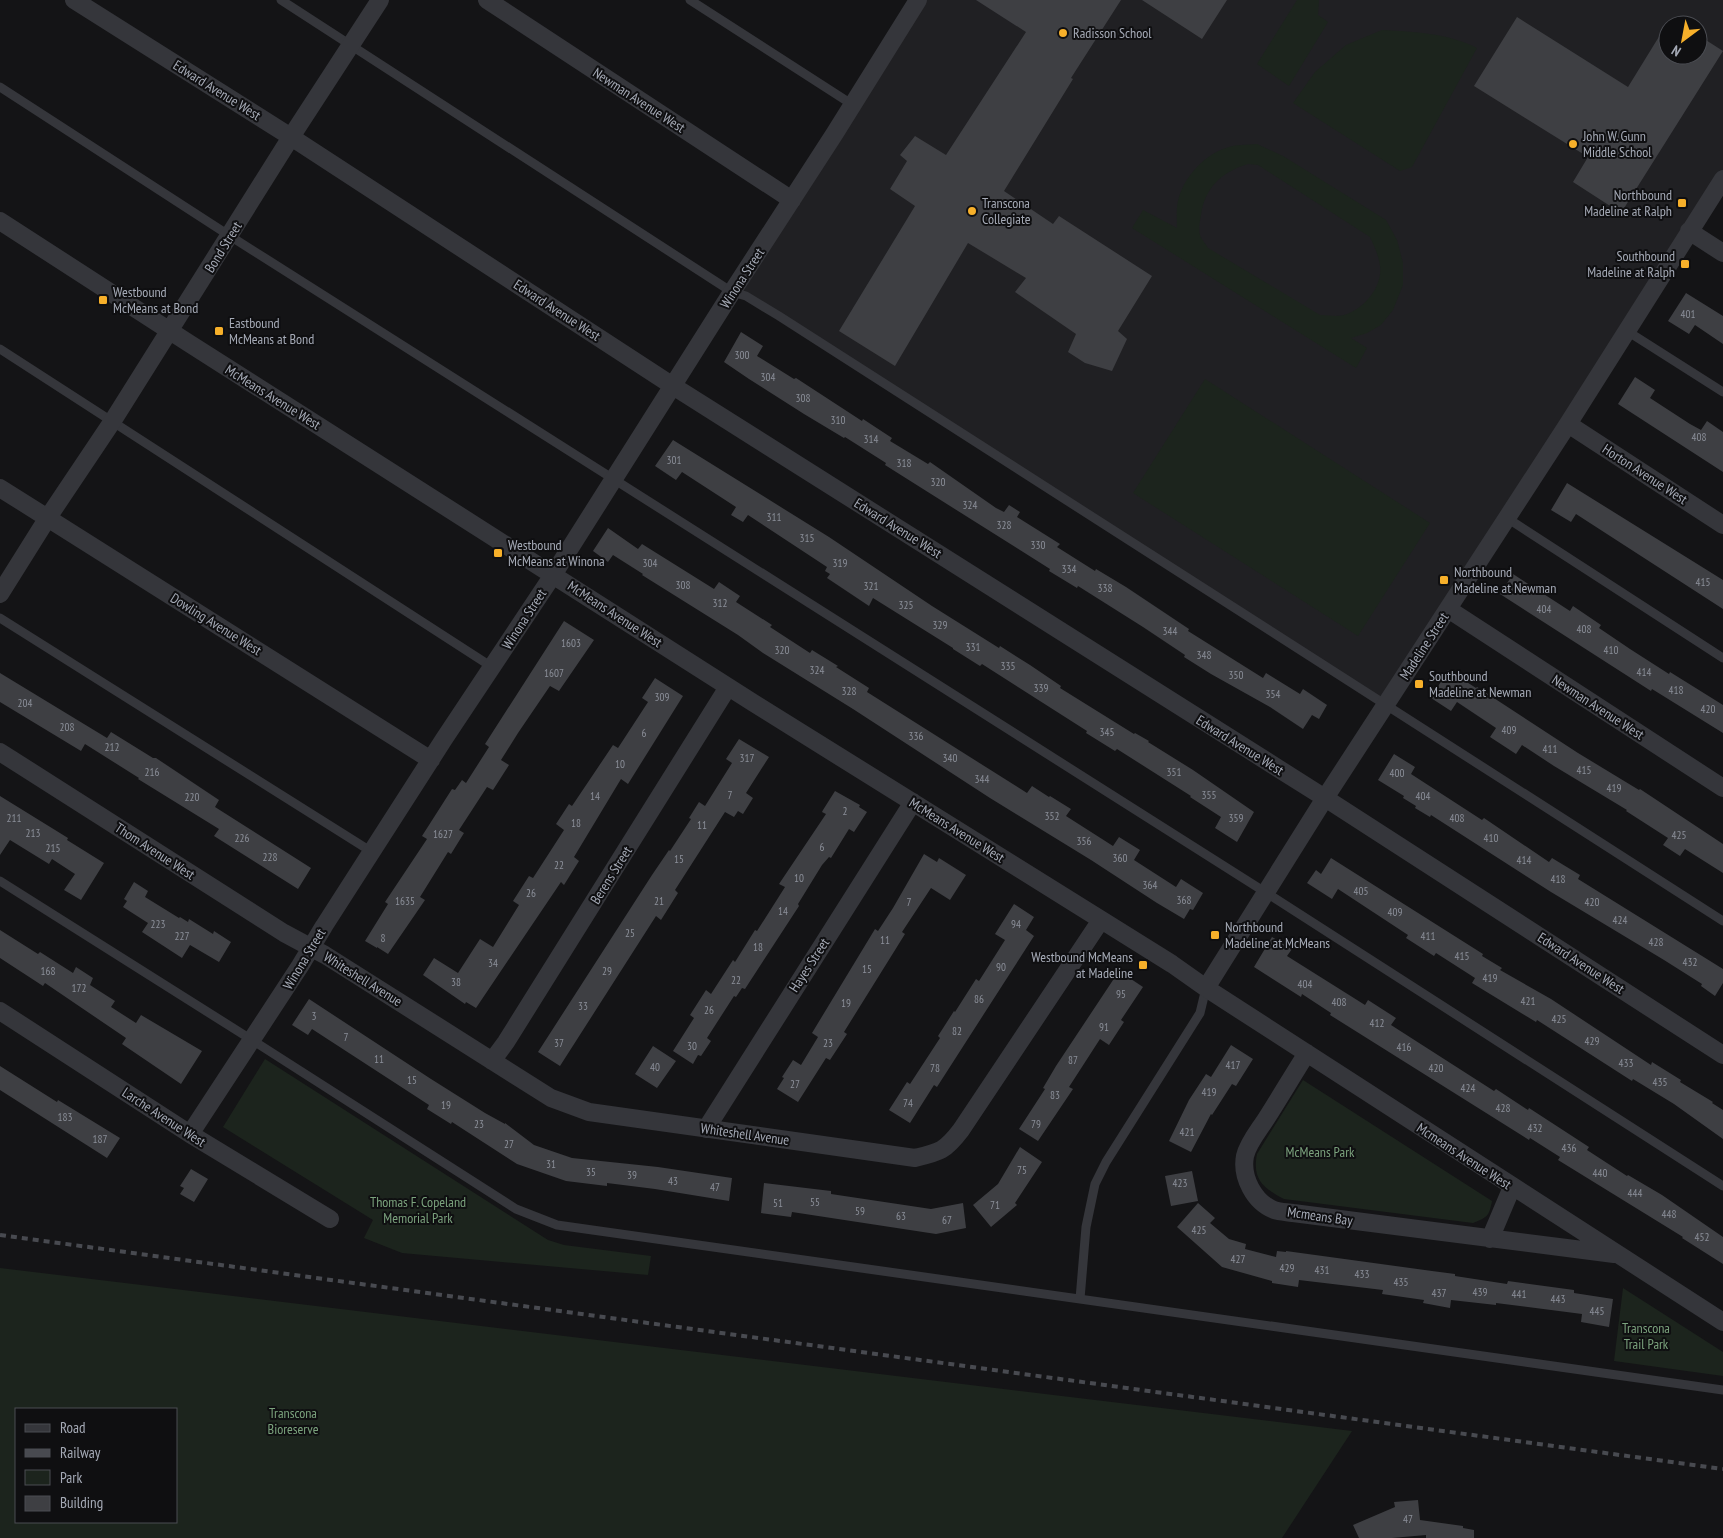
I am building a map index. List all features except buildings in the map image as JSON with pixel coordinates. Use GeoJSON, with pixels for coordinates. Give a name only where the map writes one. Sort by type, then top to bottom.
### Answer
{"type":"FeatureCollection","features":[{"type":"Feature","properties":{"kind":"street","name":"Edward Avenue West"},"geometry":{"type":"LineString","coordinates":[[74,0],[291,137],[673,386],[1325,798],[1723,1055]]}},
{"type":"Feature","properties":{"kind":"street","name":"Bond Street"},"geometry":{"type":"LineString","coordinates":[[0,594],[47,519],[112,422],[291,137],[380,0]]}},
{"type":"Feature","properties":{"kind":"street","name":"Newman Avenue West"},"geometry":{"type":"LineString","coordinates":[[487,0],[792,200]]}},
{"type":"Feature","properties":{"kind":"street","name":"Winona Street"},"geometry":{"type":"LineString","coordinates":[[190,1134],[553,575],[853,105],[913,2]]}},
{"type":"Feature","properties":{"kind":"street","name":"Madeline Street"},"geometry":{"type":"LineString","coordinates":[[1206,988],[1325,798],[1568,424],[1723,179]]}},
{"type":"Feature","properties":{"kind":"street","name":"McMeans Avenue West"},"geometry":{"type":"LineString","coordinates":[[0,221],[728,687],[1172,964],[1206,988]]}},
{"type":"Feature","properties":{"kind":"street"},"geometry":{"type":"LineString","coordinates":[[1689,232],[1723,254]]}},
{"type":"Feature","properties":{"kind":"street","name":"Horton Avenue West"},"geometry":{"type":"LineString","coordinates":[[1568,424],[1723,524]]}},
{"type":"Feature","properties":{"kind":"street","name":"Dowling Avenue West"},"geometry":{"type":"LineString","coordinates":[[0,488],[432,760]]}},
{"type":"Feature","properties":{"kind":"street","name":"Newman Avenue West"},"geometry":{"type":"LineString","coordinates":[[1448,609],[1723,788]]}},
{"type":"Feature","properties":{"kind":"street","name":"Berens Street"},"geometry":{"type":"LineString","coordinates":[[492,1062],[728,687]]}},
{"type":"Feature","properties":{"kind":"street","name":"Thom Avenue West"},"geometry":{"type":"LineString","coordinates":[[0,752],[284,933],[311,947]]}},
{"type":"Feature","properties":{"kind":"street","name":"Hayes Street"},"geometry":{"type":"LineString","coordinates":[[706,1129],[913,802]]}},
{"type":"Feature","properties":{"kind":"street","name":"Whiteshell Avenue"},"geometry":{"type":"LineString","coordinates":[[311,947],[551,1098],[589,1112],[915,1158],[939,1152],[952,1143],[1101,920]]}},
{"type":"Feature","properties":{"kind":"street","name":"Mcmeans Avenue West"},"geometry":{"type":"LineString","coordinates":[[1206,988],[1723,1322]]}},
{"type":"Feature","properties":{"kind":"street","name":"Larche Avenue West"},"geometry":{"type":"LineString","coordinates":[[0,1011],[190,1134],[330,1219]]}},
{"type":"Feature","properties":{"kind":"street","name":"Mcmeans Bay"},"geometry":{"type":"LineString","coordinates":[[1307,1053],[1260,1127],[1246,1155],[1244,1167],[1251,1188],[1259,1200],[1274,1210],[1293,1214],[1619,1255]]}},
{"type":"Feature","properties":{"kind":"street"},"geometry":{"type":"LineString","coordinates":[[1490,1238],[1512,1187]]}},
{"type":"Feature","properties":{"kind":"lane"},"geometry":{"type":"LineString","coordinates":[[281,0],[732,292],[746,296],[779,316],[1723,921]]}},
{"type":"Feature","properties":{"kind":"lane"},"geometry":{"type":"LineString","coordinates":[[690,0],[853,105]]}},
{"type":"Feature","properties":{"kind":"lane"},"geometry":{"type":"LineString","coordinates":[[0,87],[230,236],[1265,892],[1723,1186]]}},
{"type":"Feature","properties":{"kind":"lane"},"geometry":{"type":"LineString","coordinates":[[1627,331],[1723,392]]}},
{"type":"Feature","properties":{"kind":"lane"},"geometry":{"type":"LineString","coordinates":[[0,349],[492,667]]}},
{"type":"Feature","properties":{"kind":"lane"},"geometry":{"type":"LineString","coordinates":[[1507,518],[1723,658]]}},
{"type":"Feature","properties":{"kind":"lane"},"geometry":{"type":"LineString","coordinates":[[0,618],[372,852]]}},
{"type":"Feature","properties":{"kind":"lane"},"geometry":{"type":"LineString","coordinates":[[0,881],[516,1209],[556,1225],[1723,1390]]}},
{"type":"Feature","properties":{"kind":"lane"},"geometry":{"type":"LineString","coordinates":[[1080,1299],[1086,1226],[1095,1184],[1106,1162],[1200,1013],[1206,988]]}},
{"type":"Feature","properties":{"kind":"shaded area"},"geometry":{"type":"Polygon","coordinates":[[[918,0],[1723,0],[1723,179],[1386,704],[779,316],[732,292],[918,0]]]}},
{"type":"Feature","properties":{"kind":"green space"},"geometry":{"type":"Polygon","coordinates":[[[1297,0],[1319,0],[1318,15],[1328,22],[1289,86],[1257,64],[1297,0]]]}},
{"type":"Feature","properties":{"kind":"green space"},"geometry":{"type":"Polygon","coordinates":[[[1382,30],[1443,36],[1477,48],[1412,167],[1400,171],[1293,103],[1315,72],[1346,45],[1382,30]]]}},
{"type":"Feature","properties":{"kind":"green space"},"geometry":{"type":"Polygon","coordinates":[[[1257,144],[1283,156],[1386,220],[1397,240],[1403,263],[1403,285],[1393,310],[1381,325],[1367,333],[1351,338],[1367,348],[1356,368],[1132,228],[1143,210],[1177,228],[1178,201],[1185,184],[1196,168],[1218,151],[1234,146],[1257,144]],[[1248,164],[1230,171],[1216,182],[1206,196],[1199,233],[1208,248],[1320,315],[1341,316],[1365,303],[1375,289],[1380,274],[1379,259],[1370,237],[1258,165],[1248,164]]]}},
{"type":"Feature","properties":{"kind":"green space"},"geometry":{"type":"Polygon","coordinates":[[[1205,379],[1430,523],[1358,636],[1133,493],[1205,379]]]}},
{"type":"Feature","properties":{"kind":"green space","name":"Thomas F. Copeland Memorial Park"},"geometry":{"type":"Polygon","coordinates":[[[265,1059],[548,1240],[564,1245],[651,1256],[648,1275],[402,1253],[364,1238],[373,1220],[223,1127],[265,1059]]]}},
{"type":"Feature","properties":{"kind":"green space","name":"McMeans Park"},"geometry":{"type":"Polygon","coordinates":[[[1303,1080],[1492,1201],[1487,1215],[1473,1223],[1284,1199],[1270,1191],[1258,1176],[1256,1170],[1257,1154],[1303,1080]]]}},
{"type":"Feature","properties":{"kind":"green space","name":"Transcona Bioreserve"},"geometry":{"type":"Polygon","coordinates":[[[0,1268],[1352,1431],[1282,1538],[0,1538],[0,1268]]]}},
{"type":"Feature","properties":{"kind":"green space","name":"Transcona Trail Park"},"geometry":{"type":"Polygon","coordinates":[[[1623,1288],[1723,1352],[1723,1376],[1614,1361],[1623,1288]]]}},
{"type":"Feature","properties":{"kind":"railway"},"geometry":{"type":"LineString","coordinates":[[0,1235],[1723,1469]]}},
{"type":"Feature","properties":{"kind":"place","name":"Radisson School"},"geometry":{"type":"Point","coordinates":[1063,33]}},
{"type":"Feature","properties":{"kind":"place","name":"John W. Gunn Middle School"},"geometry":{"type":"Point","coordinates":[1573,144]}},
{"type":"Feature","properties":{"kind":"place","name":"Northbound Madeline at Ralph"},"geometry":{"type":"Point","coordinates":[1682,203]}},
{"type":"Feature","properties":{"kind":"place","name":"Transcona Collegiate"},"geometry":{"type":"Point","coordinates":[972,211]}},
{"type":"Feature","properties":{"kind":"place","name":"Southbound Madeline at Ralph"},"geometry":{"type":"Point","coordinates":[1685,264]}},
{"type":"Feature","properties":{"kind":"place","name":"Westbound McMeans at Bond"},"geometry":{"type":"Point","coordinates":[103,300]}},
{"type":"Feature","properties":{"kind":"place","name":"Eastbound McMeans at Bond"},"geometry":{"type":"Point","coordinates":[219,331]}},
{"type":"Feature","properties":{"kind":"place","name":"Westbound McMeans at Winona"},"geometry":{"type":"Point","coordinates":[498,553]}},
{"type":"Feature","properties":{"kind":"place","name":"Northbound Madeline at Newman"},"geometry":{"type":"Point","coordinates":[1444,580]}},
{"type":"Feature","properties":{"kind":"place","name":"Southbound Madeline at Newman"},"geometry":{"type":"Point","coordinates":[1419,684]}},
{"type":"Feature","properties":{"kind":"place","name":"Northbound Madeline at McMeans"},"geometry":{"type":"Point","coordinates":[1215,935]}},
{"type":"Feature","properties":{"kind":"place","name":"Westbound McMeans at Madeline"},"geometry":{"type":"Point","coordinates":[1143,965]}}]}
